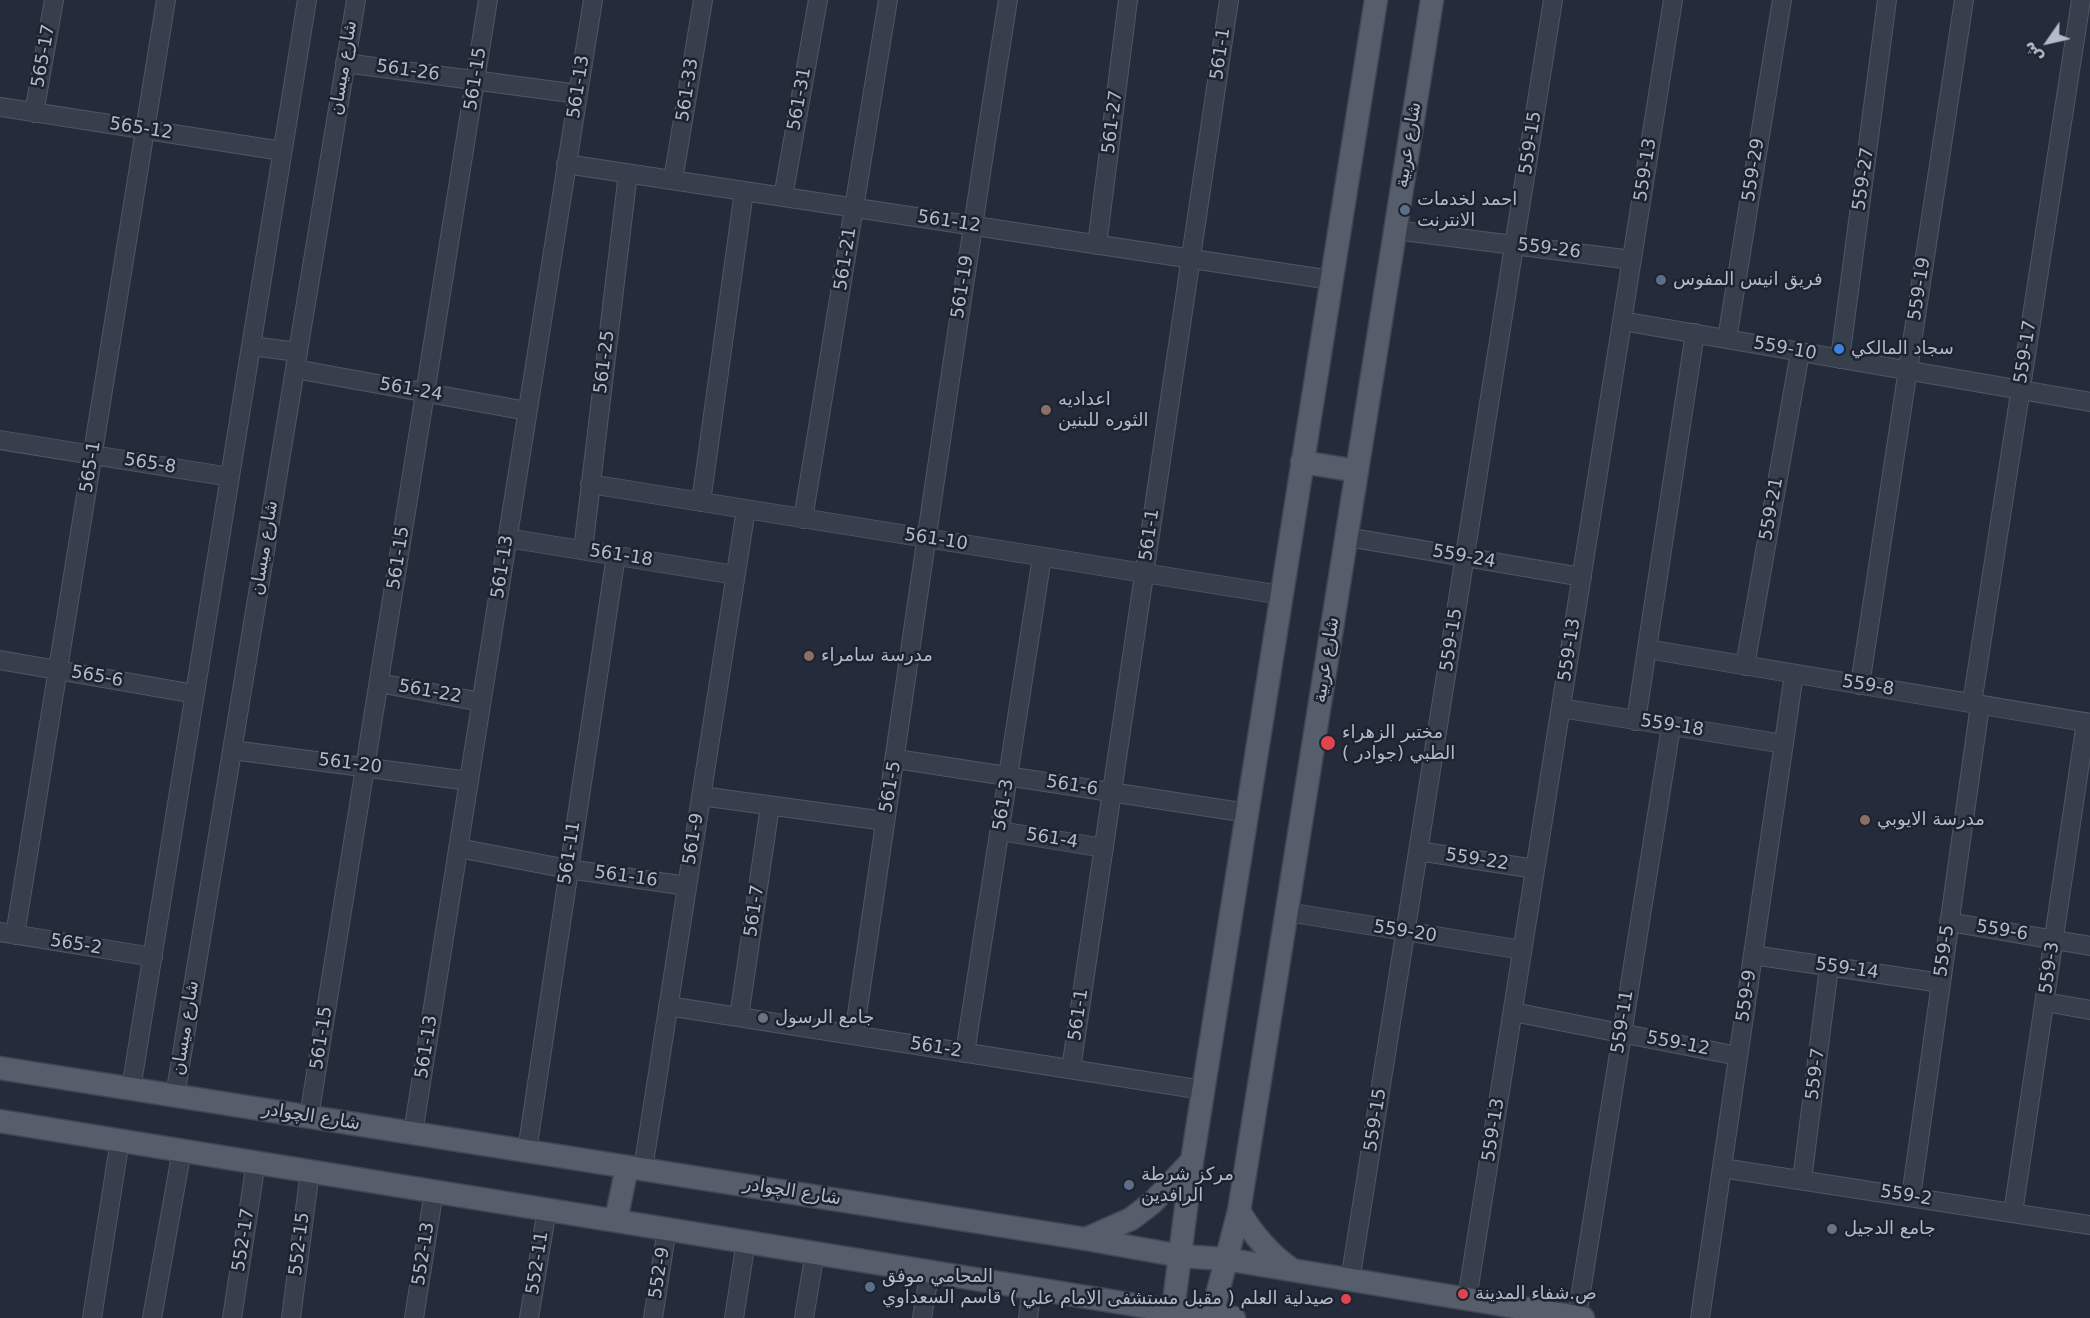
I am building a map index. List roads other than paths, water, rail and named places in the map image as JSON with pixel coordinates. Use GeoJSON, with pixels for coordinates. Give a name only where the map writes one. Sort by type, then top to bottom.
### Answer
{"type":"FeatureCollection","features":[{"type":"Feature","properties":{"kind":"main road"},"geometry":{"type":"LineString","coordinates":[[1172,1315],[1203,1090],[1376,0]]}},
{"type":"Feature","properties":{"kind":"main road","name":"شارع عربية"},"geometry":{"type":"LineString","coordinates":[[1211,1316],[1239,1211],[1432,0]]}},
{"type":"Feature","properties":{"kind":"main road"},"geometry":{"type":"LineString","coordinates":[[1302,462],[1357,471]]}},
{"type":"Feature","properties":{"kind":"main road","name":"شارع الچوادر"},"geometry":{"type":"LineString","coordinates":[[0,1068],[1086,1239],[1181,1256],[1225,1259],[1580,1318]]}},
{"type":"Feature","properties":{"kind":"main road"},"geometry":{"type":"LineString","coordinates":[[0,1121],[1089,1296],[1172,1315],[1234,1318]]}},
{"type":"Feature","properties":{"kind":"main road"},"geometry":{"type":"LineString","coordinates":[[1086,1239],[1131,1219],[1152,1203],[1192,1161]]}},
{"type":"Feature","properties":{"kind":"main road"},"geometry":{"type":"LineString","coordinates":[[616,1220],[635,1168]]}},
{"type":"Feature","properties":{"kind":"main road"},"geometry":{"type":"LineString","coordinates":[[1239,1211],[1251,1232],[1273,1256],[1294,1272]]}},
{"type":"Feature","properties":{"kind":"main road"},"geometry":{"type":"LineString","coordinates":[[1089,1296],[1118,1318]]}},
{"type":"Feature","properties":{"kind":"street","name":"565-17"},"geometry":{"type":"LineString","coordinates":[[34,113],[54,0]]}},
{"type":"Feature","properties":{"kind":"street","name":"565-1"},"geometry":{"type":"LineString","coordinates":[[8,934],[58,670],[166,0]]}},
{"type":"Feature","properties":{"kind":"street"},"geometry":{"type":"LineString","coordinates":[[131,1089],[307,0]]}},
{"type":"Feature","properties":{"kind":"street","name":"شارع ميسان"},"geometry":{"type":"LineString","coordinates":[[175,1096],[356,0]]}},
{"type":"Feature","properties":{"kind":"street","name":"561-15"},"geometry":{"type":"LineString","coordinates":[[309,1117],[488,0]]}},
{"type":"Feature","properties":{"kind":"street","name":"561-13"},"geometry":{"type":"LineString","coordinates":[[413,1133],[592,0]]}},
{"type":"Feature","properties":{"kind":"street","name":"561-33"},"geometry":{"type":"LineString","coordinates":[[673,180],[703,0]]}},
{"type":"Feature","properties":{"kind":"street","name":"561-31"},"geometry":{"type":"LineString","coordinates":[[783,197],[818,0]]}},
{"type":"Feature","properties":{"kind":"street","name":"561-21"},"geometry":{"type":"LineString","coordinates":[[803,519],[888,0]]}},
{"type":"Feature","properties":{"kind":"street","name":"561-19"},"geometry":{"type":"LineString","coordinates":[[925,538],[1008,0]]}},
{"type":"Feature","properties":{"kind":"street","name":"561-27"},"geometry":{"type":"LineString","coordinates":[[1097,245],[1128,0]]}},
{"type":"Feature","properties":{"kind":"street","name":"561-1"},"geometry":{"type":"LineString","coordinates":[[1071,1069],[1229,0]]}},
{"type":"Feature","properties":{"kind":"street","name":"559-15"},"geometry":{"type":"LineString","coordinates":[[1350,1281],[1553,0]]}},
{"type":"Feature","properties":{"kind":"street","name":"559-13"},"geometry":{"type":"LineString","coordinates":[[1467,1299],[1673,0]]}},
{"type":"Feature","properties":{"kind":"street","name":"559-29"},"geometry":{"type":"LineString","coordinates":[[1727,339],[1782,0]]}},
{"type":"Feature","properties":{"kind":"street","name":"559-27"},"geometry":{"type":"LineString","coordinates":[[1840,359],[1887,0]]}},
{"type":"Feature","properties":{"kind":"street","name":"559-19"},"geometry":{"type":"LineString","coordinates":[[1860,685],[1964,0]]}},
{"type":"Feature","properties":{"kind":"street","name":"559-17"},"geometry":{"type":"LineString","coordinates":[[1976,704],[2020,390],[2081,0]]}},
{"type":"Feature","properties":{"kind":"street","name":"561-26"},"geometry":{"type":"LineString","coordinates":[[345,63],[578,94]]}},
{"type":"Feature","properties":{"kind":"street","name":"565-12"},"geometry":{"type":"LineString","coordinates":[[0,107],[282,152]]}},
{"type":"Feature","properties":{"kind":"street","name":"561-12"},"geometry":{"type":"LineString","coordinates":[[566,164],[1331,280]]}},
{"type":"Feature","properties":{"kind":"street","name":"561-25"},"geometry":{"type":"LineString","coordinates":[[583,550],[628,173]]}},
{"type":"Feature","properties":{"kind":"street"},"geometry":{"type":"LineString","coordinates":[[701,502],[744,191]]}},
{"type":"Feature","properties":{"kind":"street","name":"559-26"},"geometry":{"type":"LineString","coordinates":[[1395,230],[1632,260]]}},
{"type":"Feature","properties":{"kind":"street","name":"559-10"},"geometry":{"type":"LineString","coordinates":[[1622,321],[2090,402]]}},
{"type":"Feature","properties":{"kind":"street"},"geometry":{"type":"LineString","coordinates":[[1636,721],[1695,333]]}},
{"type":"Feature","properties":{"kind":"street","name":"561-24"},"geometry":{"type":"LineString","coordinates":[[251,346],[296,361],[425,392],[527,411]]}},
{"type":"Feature","properties":{"kind":"street","name":"559-21"},"geometry":{"type":"LineString","coordinates":[[1745,666],[1800,352]]}},
{"type":"Feature","properties":{"kind":"street","name":"565-8"},"geometry":{"type":"LineString","coordinates":[[0,440],[230,477]]}},
{"type":"Feature","properties":{"kind":"street","name":"561-10"},"geometry":{"type":"LineString","coordinates":[[590,484],[1281,595]]}},
{"type":"Feature","properties":{"kind":"street","name":"561-9"},"geometry":{"type":"LineString","coordinates":[[635,1168],[668,1006],[746,509]]}},
{"type":"Feature","properties":{"kind":"street","name":"559-24"},"geometry":{"type":"LineString","coordinates":[[1347,537],[1581,577]]}},
{"type":"Feature","properties":{"kind":"street","name":"561-18"},"geometry":{"type":"LineString","coordinates":[[507,538],[735,575]]}},
{"type":"Feature","properties":{"kind":"street","name":"561-5"},"geometry":{"type":"LineString","coordinates":[[854,1035],[896,759],[925,538]]}},
{"type":"Feature","properties":{"kind":"street","name":"561-11"},"geometry":{"type":"LineString","coordinates":[[527,1151],[616,555]]}},
{"type":"Feature","properties":{"kind":"street","name":"561-3"},"geometry":{"type":"LineString","coordinates":[[965,1053],[1042,557]]}},
{"type":"Feature","properties":{"kind":"street","name":"559-8"},"geometry":{"type":"LineString","coordinates":[[1647,649],[2088,723]]}},
{"type":"Feature","properties":{"kind":"street","name":"565-6"},"geometry":{"type":"LineString","coordinates":[[0,660],[195,694]]}},
{"type":"Feature","properties":{"kind":"street","name":"559-9"},"geometry":{"type":"LineString","coordinates":[[1700,1318],[1794,674]]}},
{"type":"Feature","properties":{"kind":"street","name":"561-22"},"geometry":{"type":"LineString","coordinates":[[379,683],[481,702]]}},
{"type":"Feature","properties":{"kind":"street","name":"559-5"},"geometry":{"type":"LineString","coordinates":[[1911,1197],[1976,704]]}},
{"type":"Feature","properties":{"kind":"street","name":"559-18"},"geometry":{"type":"LineString","coordinates":[[1561,708],[1784,744]]}},
{"type":"Feature","properties":{"kind":"street","name":"559-3"},"geometry":{"type":"LineString","coordinates":[[2013,1213],[2088,723]]}},
{"type":"Feature","properties":{"kind":"street","name":"559-11"},"geometry":{"type":"LineString","coordinates":[[1580,1318],[1621,1033],[1671,727]]}},
{"type":"Feature","properties":{"kind":"street","name":"561-20"},"geometry":{"type":"LineString","coordinates":[[232,750],[469,781]]}},
{"type":"Feature","properties":{"kind":"street","name":"561-6"},"geometry":{"type":"LineString","coordinates":[[896,759],[1247,813]]}},
{"type":"Feature","properties":{"kind":"street"},"geometry":{"type":"LineString","coordinates":[[701,796],[885,821]]}},
{"type":"Feature","properties":{"kind":"street","name":"561-7"},"geometry":{"type":"LineString","coordinates":[[739,1017],[770,806]]}},
{"type":"Feature","properties":{"kind":"street","name":"561-4"},"geometry":{"type":"LineString","coordinates":[[999,831],[1104,848]]}},
{"type":"Feature","properties":{"kind":"street","name":"561-16"},"geometry":{"type":"LineString","coordinates":[[458,848],[568,869],[687,886]]}},
{"type":"Feature","properties":{"kind":"street","name":"559-22"},"geometry":{"type":"LineString","coordinates":[[1418,851],[1535,869]]}},
{"type":"Feature","properties":{"kind":"street","name":"559-20"},"geometry":{"type":"LineString","coordinates":[[1287,912],[1522,950]]}},
{"type":"Feature","properties":{"kind":"street","name":"559-6"},"geometry":{"type":"LineString","coordinates":[[1949,922],[2090,946]]}},
{"type":"Feature","properties":{"kind":"street","name":"565-2"},"geometry":{"type":"LineString","coordinates":[[8,934],[153,957]]}},
{"type":"Feature","properties":{"kind":"street","name":"559-14"},"geometry":{"type":"LineString","coordinates":[[1753,955],[1941,983]]}},
{"type":"Feature","properties":{"kind":"street","name":"559-7"},"geometry":{"type":"LineString","coordinates":[[1802,1180],[1830,967]]}},
{"type":"Feature","properties":{"kind":"street"},"geometry":{"type":"LineString","coordinates":[[2044,1002],[2090,1010]]}},
{"type":"Feature","properties":{"kind":"street","name":"561-2"},"geometry":{"type":"LineString","coordinates":[[668,1006],[1203,1090]]}},
{"type":"Feature","properties":{"kind":"street","name":"559-12"},"geometry":{"type":"LineString","coordinates":[[1513,1012],[1738,1056]]}},
{"type":"Feature","properties":{"kind":"street"},"geometry":{"type":"LineString","coordinates":[[92,1318],[120,1140]]}},
{"type":"Feature","properties":{"kind":"street"},"geometry":{"type":"LineString","coordinates":[[152,1318],[182,1150]]}},
{"type":"Feature","properties":{"kind":"street","name":"552-17"},"geometry":{"type":"LineString","coordinates":[[232,1318],[256,1162]]}},
{"type":"Feature","properties":{"kind":"street","name":"559-2"},"geometry":{"type":"LineString","coordinates":[[1722,1168],[2090,1225]]}},
{"type":"Feature","properties":{"kind":"street","name":"552-15"},"geometry":{"type":"LineString","coordinates":[[291,1318],[310,1171]]}},
{"type":"Feature","properties":{"kind":"street","name":"552-13"},"geometry":{"type":"LineString","coordinates":[[414,1318],[434,1191]]}},
{"type":"Feature","properties":{"kind":"street","name":"552-11"},"geometry":{"type":"LineString","coordinates":[[529,1318],[547,1209]]}},
{"type":"Feature","properties":{"kind":"street","name":"552-9"},"geometry":{"type":"LineString","coordinates":[[653,1318],[667,1228]]}},
{"type":"Feature","properties":{"kind":"street"},"geometry":{"type":"LineString","coordinates":[[734,1318],[746,1241]]}},
{"type":"Feature","properties":{"kind":"street"},"geometry":{"type":"LineString","coordinates":[[804,1318],[814,1252]]}},
{"type":"Feature","properties":{"kind":"street"},"geometry":{"type":"LineString","coordinates":[[922,1318],[930,1270]]}},
{"type":"Feature","properties":{"kind":"street"},"geometry":{"type":"LineString","coordinates":[[1028,1318],[1032,1287]]}},
{"type":"Feature","properties":{"kind":"place","name":"احمد لخدمات الانترنت"},"geometry":{"type":"Point","coordinates":[1405,210]}},
{"type":"Feature","properties":{"kind":"place","name":"فريق انيس المفوس"},"geometry":{"type":"Point","coordinates":[1661,280]}},
{"type":"Feature","properties":{"kind":"place","name":"سجاد المالكي"},"geometry":{"type":"Point","coordinates":[1839,349]}},
{"type":"Feature","properties":{"kind":"place","name":"اعداديه الثوره للبنين"},"geometry":{"type":"Point","coordinates":[1046,410]}},
{"type":"Feature","properties":{"kind":"place","name":"مدرسة سامراء"},"geometry":{"type":"Point","coordinates":[809,656]}},
{"type":"Feature","properties":{"kind":"place","name":"مختبر الزهراء الطبي (جوادر )"},"geometry":{"type":"Point","coordinates":[1328,743]}},
{"type":"Feature","properties":{"kind":"place","name":"مدرسة الايوبي"},"geometry":{"type":"Point","coordinates":[1865,820]}},
{"type":"Feature","properties":{"kind":"place","name":"جامع الرسول"},"geometry":{"type":"Point","coordinates":[763,1018]}},
{"type":"Feature","properties":{"kind":"place","name":"مركز شرطة الرافدين"},"geometry":{"type":"Point","coordinates":[1129,1185]}},
{"type":"Feature","properties":{"kind":"place","name":"جامع الدجيل"},"geometry":{"type":"Point","coordinates":[1832,1229]}},
{"type":"Feature","properties":{"kind":"place","name":"المحامي موفق قاسم السعداوي"},"geometry":{"type":"Point","coordinates":[870,1287]}},
{"type":"Feature","properties":{"kind":"place","name":"ص.شفاء المدينة"},"geometry":{"type":"Point","coordinates":[1463,1294]}},
{"type":"Feature","properties":{"kind":"place","name":"صيدلية العلم ( مقبل مستشفى الامام علي )"},"geometry":{"type":"Point","coordinates":[1346,1299]}}]}
